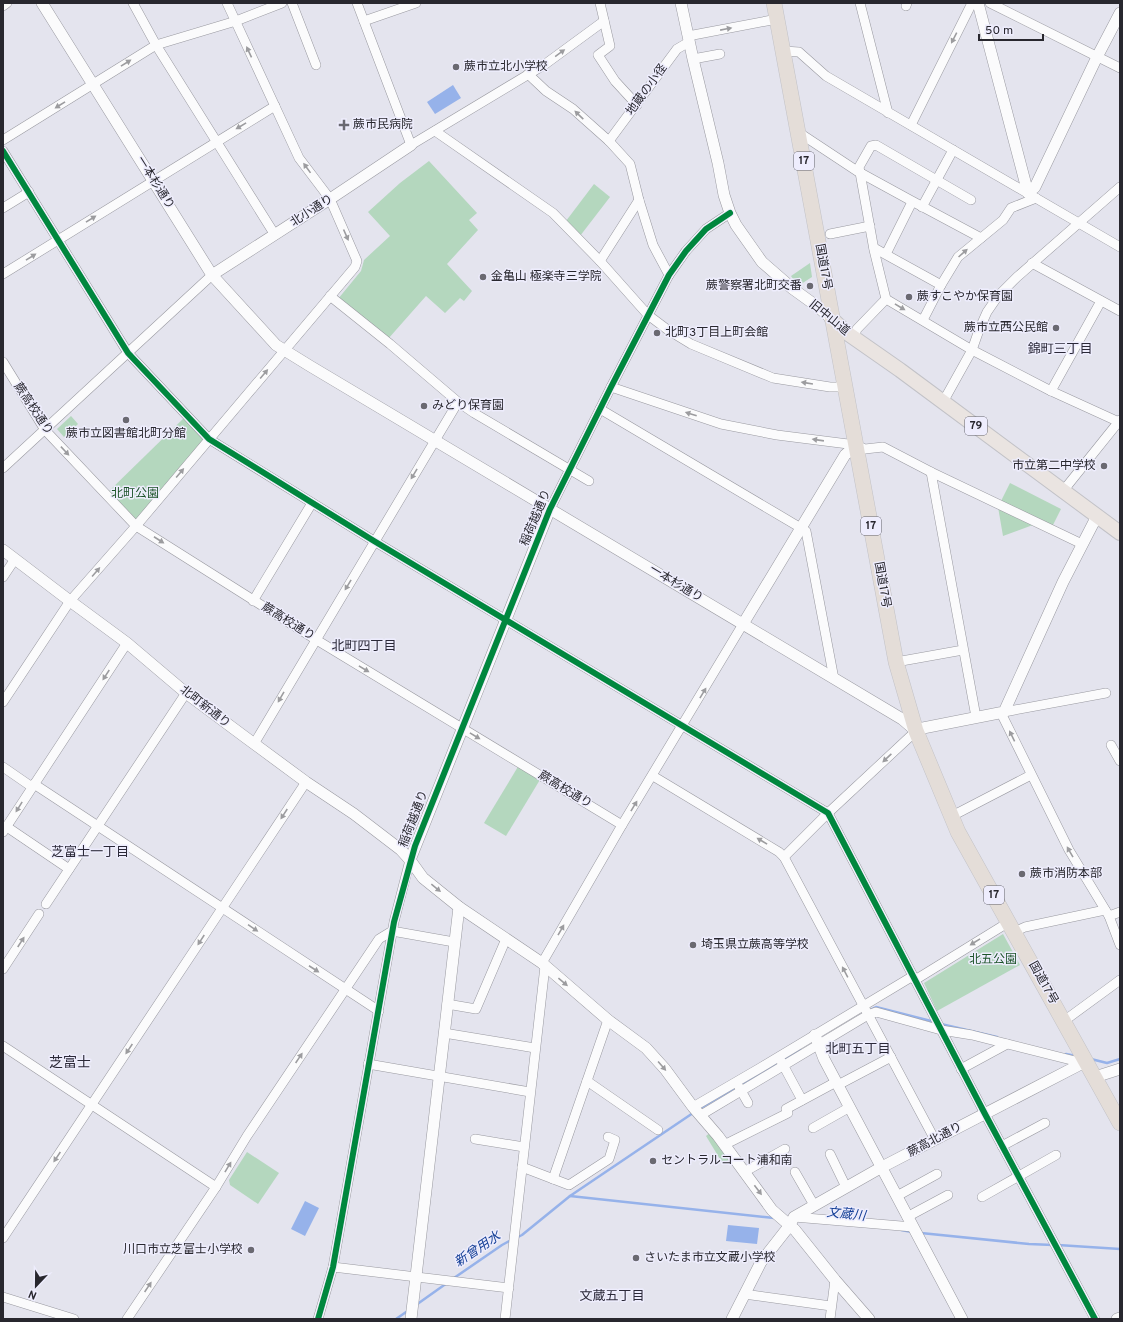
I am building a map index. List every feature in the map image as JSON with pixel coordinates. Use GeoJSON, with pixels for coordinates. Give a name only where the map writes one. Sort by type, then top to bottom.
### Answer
{"type":"FeatureCollection","features":[{"type":"Feature","properties":{"kind":"highway","name":"国道17号"},"geometry":{"type":"LineString","coordinates":[[774,3],[896,662],[916,731],[958,832],[1087,1064],[1119,1118]]}},
{"type":"Feature","properties":{"kind":"main road","name":"旧中山道"},"geometry":{"type":"LineString","coordinates":[[832,319],[854,337],[1120,533]]}},
{"type":"Feature","properties":{"kind":"street"},"geometry":{"type":"LineString","coordinates":[[3,6],[7,3]]}},
{"type":"Feature","properties":{"kind":"street","name":"一本杉通り"},"geometry":{"type":"LineString","coordinates":[[42,3],[212,275],[276,344],[550,510],[902,719],[916,731]]}},
{"type":"Feature","properties":{"kind":"street"},"geometry":{"type":"LineString","coordinates":[[133,3],[156,45],[275,235]]}},
{"type":"Feature","properties":{"kind":"street"},"geometry":{"type":"LineString","coordinates":[[3,702],[70,601],[136,526],[355,267],[357,261],[330,199],[299,158],[227,3]]}},
{"type":"Feature","properties":{"kind":"street"},"geometry":{"type":"LineString","coordinates":[[3,140],[156,45],[236,21],[280,3]]}},
{"type":"Feature","properties":{"kind":"street"},"geometry":{"type":"LineString","coordinates":[[292,3],[316,65]]}},
{"type":"Feature","properties":{"kind":"street"},"geometry":{"type":"LineString","coordinates":[[357,3],[411,145],[544,65],[604,21]]}},
{"type":"Feature","properties":{"kind":"street"},"geometry":{"type":"LineString","coordinates":[[364,21],[416,3]]}},
{"type":"Feature","properties":{"kind":"street"},"geometry":{"type":"LineString","coordinates":[[600,3],[610,46],[598,55],[615,81],[637,105]]}},
{"type":"Feature","properties":{"kind":"street","name":"旧中山道"},"geometry":{"type":"LineString","coordinates":[[681,3],[724,195],[730,213],[736,225],[762,262],[793,289],[832,319]]}},
{"type":"Feature","properties":{"kind":"street"},"geometry":{"type":"LineString","coordinates":[[860,3],[888,112]]}},
{"type":"Feature","properties":{"kind":"street"},"geometry":{"type":"LineString","coordinates":[[911,126],[972,3]]}},
{"type":"Feature","properties":{"kind":"street"},"geometry":{"type":"LineString","coordinates":[[978,3],[1032,195]]}},
{"type":"Feature","properties":{"kind":"street"},"geometry":{"type":"LineString","coordinates":[[990,3],[1120,68]]}},
{"type":"Feature","properties":{"kind":"street"},"geometry":{"type":"LineString","coordinates":[[923,320],[941,285],[958,257],[1003,220],[1011,208],[1032,195],[1120,13]]}},
{"type":"Feature","properties":{"kind":"street"},"geometry":{"type":"LineString","coordinates":[[689,39],[777,19]]}},
{"type":"Feature","properties":{"kind":"street","name":"地蔵の小径"},"geometry":{"type":"LineString","coordinates":[[608,141],[637,105],[677,49],[689,39]]}},
{"type":"Feature","properties":{"kind":"street"},"geometry":{"type":"LineString","coordinates":[[784,51],[799,52],[826,76],[1080,222],[1120,247]]}},
{"type":"Feature","properties":{"kind":"street"},"geometry":{"type":"LineString","coordinates":[[693,59],[720,54]]}},
{"type":"Feature","properties":{"kind":"street"},"geometry":{"type":"LineString","coordinates":[[528,74],[546,91],[573,109],[608,141],[630,164],[653,246],[668,275]]}},
{"type":"Feature","properties":{"kind":"street"},"geometry":{"type":"LineString","coordinates":[[3,274],[216,141],[275,106]]}},
{"type":"Feature","properties":{"kind":"street"},"geometry":{"type":"LineString","coordinates":[[435,131],[553,213],[600,261],[648,315],[668,330],[691,344],[773,378],[830,387],[846,387]]}},
{"type":"Feature","properties":{"kind":"street"},"geometry":{"type":"LineString","coordinates":[[798,132],[860,173],[981,238]]}},
{"type":"Feature","properties":{"kind":"street","name":"北小通り"},"geometry":{"type":"LineString","coordinates":[[212,275],[411,145]]}},
{"type":"Feature","properties":{"kind":"street"},"geometry":{"type":"LineString","coordinates":[[971,200],[876,145],[871,146],[859,167],[874,248],[886,298],[972,350],[1051,391],[1119,421],[1063,491]]}},
{"type":"Feature","properties":{"kind":"street"},"geometry":{"type":"LineString","coordinates":[[922,207],[953,150]]}},
{"type":"Feature","properties":{"kind":"street"},"geometry":{"type":"LineString","coordinates":[[3,151],[128,352],[209,439],[374,541],[828,813],[961,1069],[1095,1319]]}},
{"type":"Feature","properties":{"kind":"street"},"geometry":{"type":"LineString","coordinates":[[943,402],[972,350],[979,330],[991,307],[1003,291],[1080,222],[1116,196],[1120,187]]}},
{"type":"Feature","properties":{"kind":"street"},"geometry":{"type":"LineString","coordinates":[[3,208],[29,192]]}},
{"type":"Feature","properties":{"kind":"street"},"geometry":{"type":"LineString","coordinates":[[600,261],[639,200]]}},
{"type":"Feature","properties":{"kind":"street"},"geometry":{"type":"LineString","coordinates":[[886,254],[912,202]]}},
{"type":"Feature","properties":{"kind":"street","name":"稲荷越通り"},"geometry":{"type":"LineString","coordinates":[[410,860],[550,510],[668,275],[686,251],[706,230],[730,213]]}},
{"type":"Feature","properties":{"kind":"street"},"geometry":{"type":"LineString","coordinates":[[830,234],[870,226]]}},
{"type":"Feature","properties":{"kind":"street"},"geometry":{"type":"LineString","coordinates":[[874,248],[941,285]]}},
{"type":"Feature","properties":{"kind":"street"},"geometry":{"type":"LineString","coordinates":[[1032,264],[1120,311]]}},
{"type":"Feature","properties":{"kind":"street"},"geometry":{"type":"LineString","coordinates":[[3,468],[212,275]]}},
{"type":"Feature","properties":{"kind":"street"},"geometry":{"type":"LineString","coordinates":[[330,296],[390,344],[458,402],[589,481]]}},
{"type":"Feature","properties":{"kind":"street"},"geometry":{"type":"LineString","coordinates":[[854,337],[857,329],[886,298]]}},
{"type":"Feature","properties":{"kind":"street"},"geometry":{"type":"LineString","coordinates":[[1051,391],[1101,300]]}},
{"type":"Feature","properties":{"kind":"street","name":"蕨高校通り"},"geometry":{"type":"LineString","coordinates":[[3,362],[45,430],[136,526],[253,601],[622,826]]}},
{"type":"Feature","properties":{"kind":"street"},"geometry":{"type":"LineString","coordinates":[[611,387],[721,424],[777,435],[856,445],[865,449],[883,448],[1082,544]]}},
{"type":"Feature","properties":{"kind":"street"},"geometry":{"type":"LineString","coordinates":[[254,744],[315,639],[458,402]]}},
{"type":"Feature","properties":{"kind":"street"},"geometry":{"type":"LineString","coordinates":[[600,409],[806,531],[834,679]]}},
{"type":"Feature","properties":{"kind":"street"},"geometry":{"type":"LineString","coordinates":[[507,1319],[543,965],[622,826],[743,624],[846,455],[856,445]]}},
{"type":"Feature","properties":{"kind":"street"},"geometry":{"type":"LineString","coordinates":[[931,472],[976,717]]}},
{"type":"Feature","properties":{"kind":"street"},"geometry":{"type":"LineString","coordinates":[[253,601],[312,503]]}},
{"type":"Feature","properties":{"kind":"street"},"geometry":{"type":"LineString","coordinates":[[1097,516],[1063,582],[1003,714],[1031,775],[1069,850],[1107,913],[1120,944]]}},
{"type":"Feature","properties":{"kind":"street","name":"北町新通り"},"geometry":{"type":"LineString","coordinates":[[3,550],[127,642],[186,693],[401,850],[423,878],[459,907],[543,965],[608,1020],[646,1048],[665,1069],[772,1210],[788,1220],[835,1280],[869,1319]]}},
{"type":"Feature","properties":{"kind":"street"},"geometry":{"type":"LineString","coordinates":[[3,577],[15,559]]}},
{"type":"Feature","properties":{"kind":"street"},"geometry":{"type":"LineString","coordinates":[[69,868],[5,829],[127,642]]}},
{"type":"Feature","properties":{"kind":"street"},"geometry":{"type":"LineString","coordinates":[[896,662],[963,650]]}},
{"type":"Feature","properties":{"kind":"street"},"geometry":{"type":"LineString","coordinates":[[46,904],[186,693]]}},
{"type":"Feature","properties":{"kind":"street"},"geometry":{"type":"LineString","coordinates":[[784,857],[828,813],[916,731],[923,728],[976,717],[1003,714],[1106,693]]}},
{"type":"Feature","properties":{"kind":"street"},"geometry":{"type":"LineString","coordinates":[[1111,745],[1120,761]]}},
{"type":"Feature","properties":{"kind":"street"},"geometry":{"type":"LineString","coordinates":[[3,767],[97,825],[379,1011]]}},
{"type":"Feature","properties":{"kind":"street"},"geometry":{"type":"LineString","coordinates":[[952,816],[1031,775]]}},
{"type":"Feature","properties":{"kind":"street"},"geometry":{"type":"LineString","coordinates":[[652,776],[779,852],[784,857],[935,1140]]}},
{"type":"Feature","properties":{"kind":"street"},"geometry":{"type":"LineString","coordinates":[[4,1234],[92,1105],[306,782]]}},
{"type":"Feature","properties":{"kind":"street"},"geometry":{"type":"LineString","coordinates":[[318,1319],[333,1267],[392,931],[396,910],[410,860]]}},
{"type":"Feature","properties":{"kind":"street"},"geometry":{"type":"LineString","coordinates":[[412,1317],[459,907]]}},
{"type":"Feature","properties":{"kind":"street"},"geometry":{"type":"LineString","coordinates":[[697,1111],[866,1011],[914,978],[1012,927],[1025,927],[1120,912]]}},
{"type":"Feature","properties":{"kind":"street"},"geometry":{"type":"LineString","coordinates":[[3,969],[39,914]]}},
{"type":"Feature","properties":{"kind":"street"},"geometry":{"type":"LineString","coordinates":[[127,1319],[216,1188],[247,1136],[379,939],[392,931],[454,942]]}},
{"type":"Feature","properties":{"kind":"street"},"geometry":{"type":"LineString","coordinates":[[447,1004],[476,1009],[506,939]]}},
{"type":"Feature","properties":{"kind":"street"},"geometry":{"type":"LineString","coordinates":[[1064,1021],[1120,980]]}},
{"type":"Feature","properties":{"kind":"street"},"geometry":{"type":"LineString","coordinates":[[866,1011],[876,1012],[940,1029],[972,1035],[1087,1064]]}},
{"type":"Feature","properties":{"kind":"street"},"geometry":{"type":"LineString","coordinates":[[553,1179],[608,1020]]}},
{"type":"Feature","properties":{"kind":"street"},"geometry":{"type":"LineString","coordinates":[[444,1033],[535,1048]]}},
{"type":"Feature","properties":{"kind":"street"},"geometry":{"type":"LineString","coordinates":[[817,1040],[824,1059],[962,1319]]}},
{"type":"Feature","properties":{"kind":"street"},"geometry":{"type":"LineString","coordinates":[[961,1069],[1007,1044]]}},
{"type":"Feature","properties":{"kind":"street"},"geometry":{"type":"LineString","coordinates":[[3,1046],[216,1188]]}},
{"type":"Feature","properties":{"kind":"street"},"geometry":{"type":"LineString","coordinates":[[724,1145],[787,1111],[802,1100],[891,1057]]}},
{"type":"Feature","properties":{"kind":"street"},"geometry":{"type":"LineString","coordinates":[[781,1061],[802,1100]]}},
{"type":"Feature","properties":{"kind":"street"},"geometry":{"type":"LineString","coordinates":[[368,1064],[530,1092]]}},
{"type":"Feature","properties":{"kind":"street","name":"蕨高北通り"},"geometry":{"type":"LineString","coordinates":[[788,1220],[846,1187],[1079,1065],[1087,1064],[1120,1069]]}},
{"type":"Feature","properties":{"kind":"street"},"geometry":{"type":"LineString","coordinates":[[587,1081],[658,1130]]}},
{"type":"Feature","properties":{"kind":"street"},"geometry":{"type":"LineString","coordinates":[[739,1087],[748,1103]]}},
{"type":"Feature","properties":{"kind":"street"},"geometry":{"type":"LineString","coordinates":[[812,1128],[850,1107]]}},
{"type":"Feature","properties":{"kind":"street"},"geometry":{"type":"LineString","coordinates":[[1002,1146],[1045,1123]]}},
{"type":"Feature","properties":{"kind":"street"},"geometry":{"type":"LineString","coordinates":[[522,1167],[569,1185],[609,1159],[615,1140],[608,1137]]}},
{"type":"Feature","properties":{"kind":"street"},"geometry":{"type":"LineString","coordinates":[[475,1139],[524,1147]]}},
{"type":"Feature","properties":{"kind":"street"},"geometry":{"type":"LineString","coordinates":[[744,1172],[785,1149]]}},
{"type":"Feature","properties":{"kind":"street"},"geometry":{"type":"LineString","coordinates":[[830,1154],[846,1187]]}},
{"type":"Feature","properties":{"kind":"street"},"geometry":{"type":"LineString","coordinates":[[982,1197],[1056,1155]]}},
{"type":"Feature","properties":{"kind":"street"},"geometry":{"type":"LineString","coordinates":[[795,1172],[814,1205]]}},
{"type":"Feature","properties":{"kind":"street"},"geometry":{"type":"LineString","coordinates":[[897,1196],[937,1174]]}},
{"type":"Feature","properties":{"kind":"street"},"geometry":{"type":"LineString","coordinates":[[907,1217],[948,1195]]}},
{"type":"Feature","properties":{"kind":"street"},"geometry":{"type":"LineString","coordinates":[[732,1319],[761,1262],[788,1220],[915,1231]]}},
{"type":"Feature","properties":{"kind":"street"},"geometry":{"type":"LineString","coordinates":[[333,1267],[509,1288]]}},
{"type":"Feature","properties":{"kind":"street"},"geometry":{"type":"LineString","coordinates":[[830,1319],[835,1280]]}},
{"type":"Feature","properties":{"kind":"street"},"geometry":{"type":"LineString","coordinates":[[744,1294],[831,1306]]}},
{"type":"Feature","properties":{"kind":"street"},"geometry":{"type":"LineString","coordinates":[[3,1297],[74,1319]]}},
{"type":"Feature","properties":{"kind":"green space"},"geometry":{"type":"Polygon","coordinates":[[[429,161],[477,213],[469,220],[478,230],[447,264],[472,291],[464,301],[460,298],[445,313],[426,296],[388,339],[338,299],[361,271],[364,260],[390,236],[368,212],[400,183],[429,161]]]}},
{"type":"Feature","properties":{"kind":"green space"},"geometry":{"type":"Polygon","coordinates":[[[594,184],[610,197],[580,236],[566,221],[594,184]]]}},
{"type":"Feature","properties":{"kind":"green space"},"geometry":{"type":"Polygon","coordinates":[[[810,263],[812,277],[798,286],[791,276],[810,263]]]}},
{"type":"Feature","properties":{"kind":"green space","name":"北町公園"},"geometry":{"type":"Polygon","coordinates":[[[187,415],[209,439],[136,526],[106,494],[187,415]]]}},
{"type":"Feature","properties":{"kind":"green space"},"geometry":{"type":"Polygon","coordinates":[[[71,416],[78,424],[64,437],[57,429],[71,416]]]}},
{"type":"Feature","properties":{"kind":"green space"},"geometry":{"type":"Polygon","coordinates":[[[1010,483],[1061,509],[1052,527],[1041,522],[1003,536],[998,507],[1010,483]]]}},
{"type":"Feature","properties":{"kind":"green space"},"geometry":{"type":"Polygon","coordinates":[[[519,765],[541,778],[506,836],[484,823],[519,765]]]}},
{"type":"Feature","properties":{"kind":"green space","name":"北五公園"},"geometry":{"type":"Polygon","coordinates":[[[1003,934],[1020,965],[937,1011],[924,983],[1003,934]]]}},
{"type":"Feature","properties":{"kind":"green space"},"geometry":{"type":"Polygon","coordinates":[[[711,1132],[730,1159],[723,1164],[706,1136],[711,1132]]]}},
{"type":"Feature","properties":{"kind":"green space"},"geometry":{"type":"Polygon","coordinates":[[[247,1152],[279,1173],[258,1204],[230,1185],[229,1180],[247,1152]]]}},
{"type":"Feature","properties":{"kind":"water"},"geometry":{"type":"Polygon","coordinates":[[[453,85],[461,98],[435,114],[427,102],[453,85]]]}},
{"type":"Feature","properties":{"kind":"water"},"geometry":{"type":"Polygon","coordinates":[[[305,1201],[319,1208],[305,1236],[291,1229],[305,1201]]]}},
{"type":"Feature","properties":{"kind":"water"},"geometry":{"type":"Polygon","coordinates":[[[728,1225],[759,1228],[757,1244],[726,1241],[728,1225]]]}},
{"type":"Feature","properties":{"kind":"waterway"},"geometry":{"type":"LineString","coordinates":[[872,1009],[876,1007],[935,1022]]}},
{"type":"Feature","properties":{"kind":"waterway"},"geometry":{"type":"LineString","coordinates":[[941,1024],[997,1037]]}},
{"type":"Feature","properties":{"kind":"waterway"},"geometry":{"type":"LineString","coordinates":[[784,1060],[800,1050]]}},
{"type":"Feature","properties":{"kind":"waterway"},"geometry":{"type":"LineString","coordinates":[[1066,1054],[1076,1056]]}},
{"type":"Feature","properties":{"kind":"waterway"},"geometry":{"type":"LineString","coordinates":[[1091,1059],[1107,1063],[1120,1059]]}},
{"type":"Feature","properties":{"kind":"waterway"},"geometry":{"type":"LineString","coordinates":[[699,1109],[779,1062]]}},
{"type":"Feature","properties":{"kind":"waterway"},"geometry":{"type":"LineString","coordinates":[[518,1237],[570,1196],[693,1113]]}},
{"type":"Feature","properties":{"kind":"waterway","name":"文蔵川"},"geometry":{"type":"LineString","coordinates":[[570,1196],[774,1218]]}},
{"type":"Feature","properties":{"kind":"waterway","name":"文蔵川"},"geometry":{"type":"LineString","coordinates":[[901,1230],[912,1232]]}},
{"type":"Feature","properties":{"kind":"waterway","name":"文蔵川"},"geometry":{"type":"LineString","coordinates":[[921,1233],[1053,1245]]}},
{"type":"Feature","properties":{"kind":"waterway","name":"新曾用水"},"geometry":{"type":"LineString","coordinates":[[454,1278],[511,1240]]}},
{"type":"Feature","properties":{"kind":"waterway","name":"文蔵川"},"geometry":{"type":"LineString","coordinates":[[1058,1245],[1120,1249]]}},
{"type":"Feature","properties":{"kind":"waterway","name":"新曾用水"},"geometry":{"type":"LineString","coordinates":[[416,1305],[447,1283]]}},
{"type":"Feature","properties":{"kind":"waterway","name":"新曾用水"},"geometry":{"type":"LineString","coordinates":[[396,1319],[409,1310]]}},
{"type":"Feature","properties":{"kind":"cycle path"},"geometry":{"type":"LineString","coordinates":[[3,151],[128,353],[209,439],[374,541],[828,813],[985,1114],[1095,1319]]}},
{"type":"Feature","properties":{"kind":"cycle path"},"geometry":{"type":"LineString","coordinates":[[318,1319],[333,1267],[394,922],[415,846],[550,509],[669,275],[686,251],[706,229],[730,213]]}},
{"type":"Feature","properties":{"kind":"place","name":"蕨市立北小学校"},"geometry":{"type":"Point","coordinates":[456,67]}},
{"type":"Feature","properties":{"kind":"place","name":"蕨市民病院"},"geometry":{"type":"Point","coordinates":[344,125]}},
{"type":"Feature","properties":{"kind":"place","name":"金亀山 極楽寺三学院"},"geometry":{"type":"Point","coordinates":[483,277]}},
{"type":"Feature","properties":{"kind":"place","name":"蕨警察署北町交番"},"geometry":{"type":"Point","coordinates":[810,286]}},
{"type":"Feature","properties":{"kind":"place","name":"蕨すこやか保育園"},"geometry":{"type":"Point","coordinates":[909,297]}},
{"type":"Feature","properties":{"kind":"place","name":"蕨市立西公民館"},"geometry":{"type":"Point","coordinates":[1056,328]}},
{"type":"Feature","properties":{"kind":"place","name":"北町3丁目上町会館"},"geometry":{"type":"Point","coordinates":[657,333]}},
{"type":"Feature","properties":{"kind":"place","name":"みどり保育園"},"geometry":{"type":"Point","coordinates":[424,406]}},
{"type":"Feature","properties":{"kind":"place","name":"蕨市立図書館北町分館"},"geometry":{"type":"Point","coordinates":[126,420]}},
{"type":"Feature","properties":{"kind":"place","name":"市立第二中学校"},"geometry":{"type":"Point","coordinates":[1104,466]}},
{"type":"Feature","properties":{"kind":"place","name":"蕨市消防本部"},"geometry":{"type":"Point","coordinates":[1022,874]}},
{"type":"Feature","properties":{"kind":"place","name":"埼玉県立蕨高等学校"},"geometry":{"type":"Point","coordinates":[693,945]}},
{"type":"Feature","properties":{"kind":"place","name":"セントラルコート浦和南"},"geometry":{"type":"Point","coordinates":[653,1161]}},
{"type":"Feature","properties":{"kind":"place","name":"川口市立芝富士小学校"},"geometry":{"type":"Point","coordinates":[251,1250]}},
{"type":"Feature","properties":{"kind":"place","name":"さいたま市立文蔵小学校"},"geometry":{"type":"Point","coordinates":[636,1258]}},
{"type":"Feature","properties":{"kind":"district","name":"錦町三丁目"},"geometry":{"type":"Point","coordinates":[1060,350]}},
{"type":"Feature","properties":{"kind":"district","name":"北町四丁目"},"geometry":{"type":"Point","coordinates":[364,647]}},
{"type":"Feature","properties":{"kind":"district","name":"芝富士一丁目"},"geometry":{"type":"Point","coordinates":[90,853]}},
{"type":"Feature","properties":{"kind":"district","name":"北町五丁目"},"geometry":{"type":"Point","coordinates":[858,1050]}},
{"type":"Feature","properties":{"kind":"district","name":"芝富士"},"geometry":{"type":"Point","coordinates":[70,1063]}},
{"type":"Feature","properties":{"kind":"district","name":"文蔵五丁目"},"geometry":{"type":"Point","coordinates":[612,1297]}}]}
